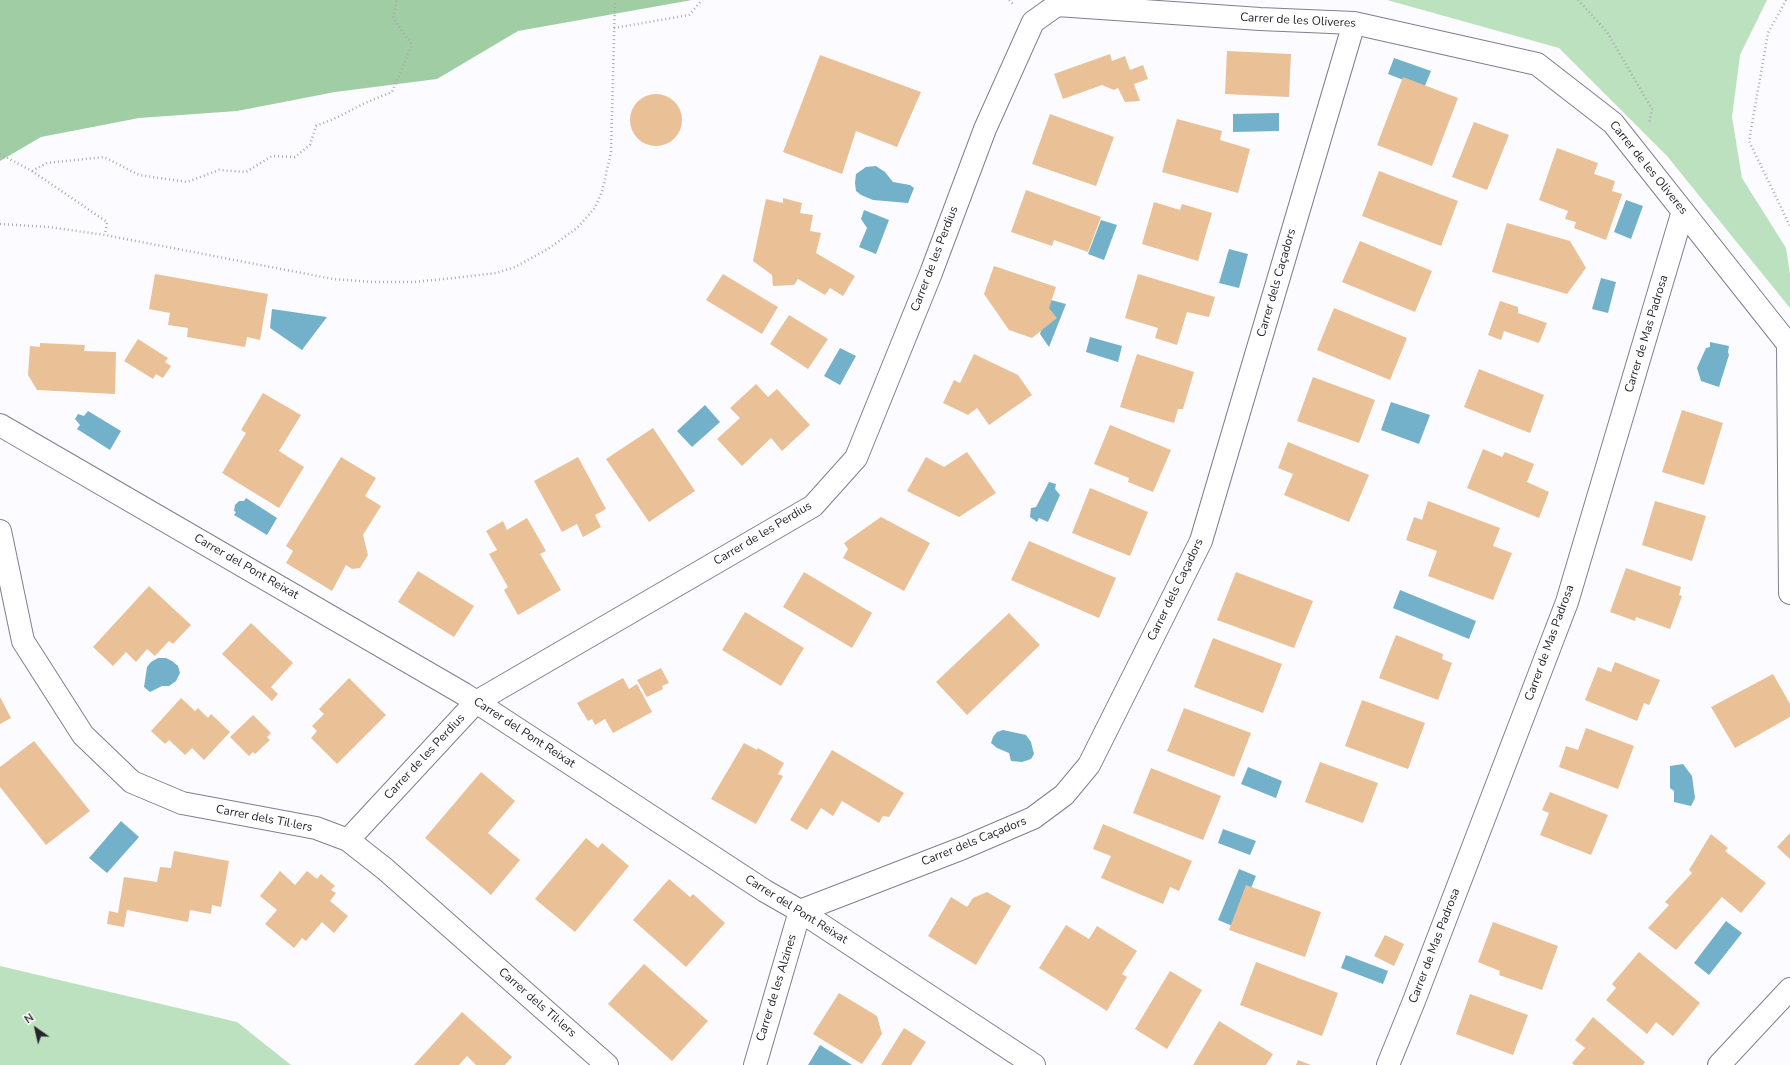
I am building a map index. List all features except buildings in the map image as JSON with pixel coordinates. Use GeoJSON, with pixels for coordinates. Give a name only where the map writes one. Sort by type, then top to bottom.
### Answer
{"type":"FeatureCollection","features":[{"type":"Feature","properties":{"kind":"street","name":"Carrer de les Oliveres"},"geometry":{"type":"LineString","coordinates":[[1033,22],[1057,6],[1260,19],[1354,23],[1537,64],[1613,123],[1788,344],[1790,593]]}},
{"type":"Feature","properties":{"kind":"street","name":"Carrer de les Perdius"},"geometry":{"type":"LineString","coordinates":[[348,840],[476,702],[813,506],[856,458],[931,273],[985,129],[1033,22]]}},
{"type":"Feature","properties":{"kind":"street","name":"Carrer dels Caçadors"},"geometry":{"type":"LineString","coordinates":[[800,911],[963,848],[1033,818],[1064,795],[1089,765],[1201,541],[1354,23]]}},
{"type":"Feature","properties":{"kind":"street","name":"Carrer de Mas Padrosa"},"geometry":{"type":"LineString","coordinates":[[1388,1065],[1567,602],[1683,211]]}},
{"type":"Feature","properties":{"kind":"street","name":"Carrer del Pont Reixat"},"geometry":{"type":"LineString","coordinates":[[0,425],[476,702],[765,890],[800,911],[1034,1065]]}},
{"type":"Feature","properties":{"kind":"street","name":"Carrer dels Til·lers"},"geometry":{"type":"LineString","coordinates":[[0,531],[23,641],[83,735],[132,782],[182,803],[316,828],[348,840],[385,869],[607,1065]]}},
{"type":"Feature","properties":{"kind":"street","name":"Carrer de les Alzines"},"geometry":{"type":"LineString","coordinates":[[754,1065],[800,911]]}},
{"type":"Feature","properties":{"kind":"street"},"geometry":{"type":"LineString","coordinates":[[1719,1065],[1790,988]]}},
{"type":"Feature","properties":{"kind":"path"},"geometry":{"type":"LineString","coordinates":[[32,171],[47,164],[104,157],[139,175],[187,182],[219,170],[246,172],[272,156],[295,157],[310,145],[316,126],[392,92],[412,45],[393,18],[397,0]]}},
{"type":"Feature","properties":{"kind":"path"},"geometry":{"type":"LineString","coordinates":[[0,224],[49,227],[105,235],[333,279],[373,282],[414,282],[496,273],[515,268],[548,249],[577,228],[594,209],[602,192],[611,152],[615,0]]}},
{"type":"Feature","properties":{"kind":"path"},"geometry":{"type":"LineString","coordinates":[[614,28],[690,15],[702,0]]}},
{"type":"Feature","properties":{"kind":"path"},"geometry":{"type":"LineString","coordinates":[[1578,0],[1607,32],[1652,109],[1642,159]]}},
{"type":"Feature","properties":{"kind":"path"},"geometry":{"type":"LineString","coordinates":[[1786,0],[1768,33],[1749,141],[1790,226]]}},
{"type":"Feature","properties":{"kind":"path"},"geometry":{"type":"LineString","coordinates":[[0,154],[32,171],[107,222],[105,235]]}},
{"type":"Feature","properties":{"kind":"green space"},"geometry":{"type":"Polygon","coordinates":[[[0,0],[692,0],[518,31],[437,79],[335,92],[237,111],[139,118],[41,137],[0,161],[0,0]]]}},
{"type":"Feature","properties":{"kind":"green space"},"geometry":{"type":"Polygon","coordinates":[[[1387,0],[1767,0],[1740,55],[1732,117],[1742,178],[1786,248],[1790,274],[1790,308],[1667,156],[1559,48],[1387,0]]]}},
{"type":"Feature","properties":{"kind":"green space"},"geometry":{"type":"Polygon","coordinates":[[[0,966],[237,1022],[291,1065],[0,1065],[0,966]]]}},
{"type":"Feature","properties":{"kind":"water"},"geometry":{"type":"Polygon","coordinates":[[[1394,58],[1431,71],[1424,88],[1388,74],[1394,58]]]}},
{"type":"Feature","properties":{"kind":"water"},"geometry":{"type":"Polygon","coordinates":[[[1279,113],[1279,131],[1233,132],[1233,114],[1279,113]]]}},
{"type":"Feature","properties":{"kind":"water"},"geometry":{"type":"Polygon","coordinates":[[[876,166],[885,172],[893,182],[910,185],[914,188],[908,203],[873,200],[856,191],[856,174],[866,167],[876,166]]]}},
{"type":"Feature","properties":{"kind":"water"},"geometry":{"type":"Polygon","coordinates":[[[1626,200],[1643,206],[1631,239],[1614,232],[1626,200]]]}},
{"type":"Feature","properties":{"kind":"water"},"geometry":{"type":"Polygon","coordinates":[[[864,210],[889,220],[876,254],[859,247],[867,228],[861,219],[864,210]]]}},
{"type":"Feature","properties":{"kind":"water"},"geometry":{"type":"Polygon","coordinates":[[[1101,220],[1117,225],[1104,260],[1088,254],[1101,220]]]}},
{"type":"Feature","properties":{"kind":"water"},"geometry":{"type":"Polygon","coordinates":[[[1229,249],[1248,254],[1239,288],[1219,283],[1229,249]]]}},
{"type":"Feature","properties":{"kind":"water"},"geometry":{"type":"Polygon","coordinates":[[[1601,278],[1616,282],[1608,313],[1592,309],[1601,278]]]}},
{"type":"Feature","properties":{"kind":"water"},"geometry":{"type":"Polygon","coordinates":[[[1051,300],[1066,304],[1049,347],[1040,334],[1051,300]]]}},
{"type":"Feature","properties":{"kind":"water"},"geometry":{"type":"Polygon","coordinates":[[[272,309],[327,317],[302,350],[270,328],[272,309]]]}},
{"type":"Feature","properties":{"kind":"water"},"geometry":{"type":"Polygon","coordinates":[[[1090,337],[1122,346],[1118,362],[1086,352],[1090,337]]]}},
{"type":"Feature","properties":{"kind":"water"},"geometry":{"type":"Polygon","coordinates":[[[1710,342],[1729,346],[1729,355],[1719,387],[1701,381],[1697,368],[1706,348],[1710,347],[1710,342]]]}},
{"type":"Feature","properties":{"kind":"water"},"geometry":{"type":"Polygon","coordinates":[[[840,348],[856,356],[840,385],[824,376],[840,348]]]}},
{"type":"Feature","properties":{"kind":"water"},"geometry":{"type":"Polygon","coordinates":[[[1391,402],[1430,415],[1419,444],[1381,430],[1391,402]]]}},
{"type":"Feature","properties":{"kind":"water"},"geometry":{"type":"Polygon","coordinates":[[[705,405],[720,422],[692,447],[677,431],[705,405]]]}},
{"type":"Feature","properties":{"kind":"water"},"geometry":{"type":"Polygon","coordinates":[[[88,411],[121,431],[110,450],[77,429],[80,425],[75,419],[78,414],[84,416],[88,411]]]}},
{"type":"Feature","properties":{"kind":"water"},"geometry":{"type":"Polygon","coordinates":[[[1049,482],[1056,484],[1055,489],[1060,495],[1048,522],[1039,518],[1037,522],[1030,517],[1031,508],[1036,507],[1049,482]]]}},
{"type":"Feature","properties":{"kind":"water"},"geometry":{"type":"Polygon","coordinates":[[[246,498],[277,518],[267,535],[234,515],[236,512],[234,511],[235,505],[239,501],[244,501],[246,498]]]}},
{"type":"Feature","properties":{"kind":"water"},"geometry":{"type":"Polygon","coordinates":[[[1400,590],[1476,621],[1469,639],[1393,608],[1400,590]]]}},
{"type":"Feature","properties":{"kind":"water"},"geometry":{"type":"Polygon","coordinates":[[[158,658],[166,658],[172,661],[178,666],[180,673],[176,681],[169,686],[162,686],[150,692],[144,687],[147,667],[151,662],[158,658]]]}},
{"type":"Feature","properties":{"kind":"water"},"geometry":{"type":"Polygon","coordinates":[[[1003,730],[1026,735],[1031,742],[1034,754],[1031,759],[1022,762],[1011,761],[1009,753],[997,748],[991,743],[997,732],[1003,730]]]}},
{"type":"Feature","properties":{"kind":"water"},"geometry":{"type":"Polygon","coordinates":[[[1683,764],[1692,776],[1695,798],[1691,806],[1674,802],[1674,791],[1670,788],[1670,766],[1683,764]]]}},
{"type":"Feature","properties":{"kind":"water"},"geometry":{"type":"Polygon","coordinates":[[[1248,767],[1282,781],[1276,798],[1241,784],[1248,767]]]}},
{"type":"Feature","properties":{"kind":"water"},"geometry":{"type":"Polygon","coordinates":[[[121,821],[139,837],[107,873],[89,858],[121,821]]]}},
{"type":"Feature","properties":{"kind":"water"},"geometry":{"type":"Polygon","coordinates":[[[1223,829],[1256,841],[1250,855],[1218,843],[1223,829]]]}},
{"type":"Feature","properties":{"kind":"water"},"geometry":{"type":"Polygon","coordinates":[[[1239,869],[1256,876],[1235,927],[1218,920],[1239,869]]]}},
{"type":"Feature","properties":{"kind":"water"},"geometry":{"type":"Polygon","coordinates":[[[1726,921],[1742,933],[1709,975],[1694,963],[1726,921]]]}},
{"type":"Feature","properties":{"kind":"water"},"geometry":{"type":"Polygon","coordinates":[[[1346,955],[1388,971],[1383,984],[1341,968],[1346,955]]]}},
{"type":"Feature","properties":{"kind":"water"},"geometry":{"type":"Polygon","coordinates":[[[820,1045],[852,1065],[808,1065],[820,1045]]]}}]}
